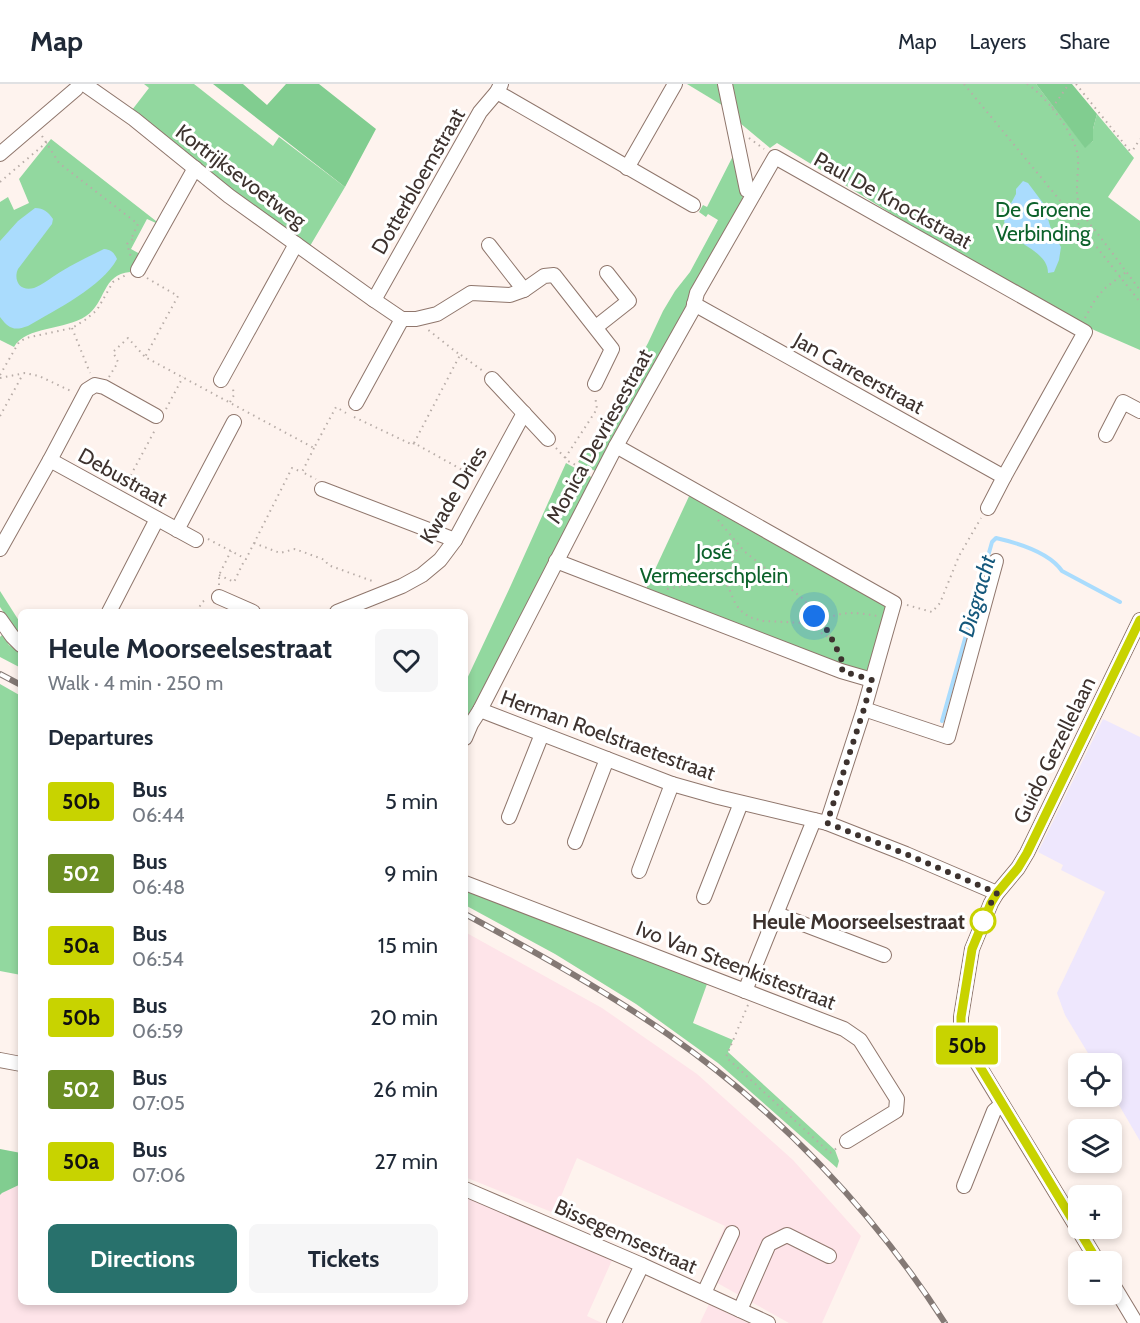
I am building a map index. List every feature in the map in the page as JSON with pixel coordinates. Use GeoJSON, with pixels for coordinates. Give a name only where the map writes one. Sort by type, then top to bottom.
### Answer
{"type":"FeatureCollection","features":[{"type":"Feature","properties":{"kind":"street"},"geometry":{"type":"LineString","coordinates":[[0,154],[79,84]]}},
{"type":"Feature","properties":{"kind":"street","name":"Kortrijksevoetweg"},"geometry":{"type":"LineString","coordinates":[[84,84],[134,119],[229,196],[374,300],[409,319]]}},
{"type":"Feature","properties":{"kind":"street"},"geometry":{"type":"LineString","coordinates":[[627,168],[675,84]]}},
{"type":"Feature","properties":{"kind":"street"},"geometry":{"type":"LineString","coordinates":[[724,84],[747,190],[754,193]]}},
{"type":"Feature","properties":{"kind":"street"},"geometry":{"type":"LineString","coordinates":[[499,88],[627,168],[693,205]]}},
{"type":"Feature","properties":{"kind":"street","name":"Dotterbloemstraat"},"geometry":{"type":"LineString","coordinates":[[374,300],[480,112],[499,88]]}},
{"type":"Feature","properties":{"kind":"street","name":"Monica Devriesestraat"},"geometry":{"type":"LineString","coordinates":[[468,731],[616,446],[693,309],[697,293],[775,157]]}},
{"type":"Feature","properties":{"kind":"street","name":"Paul De Knockstraat"},"geometry":{"type":"LineString","coordinates":[[775,157],[1082,331]]}},
{"type":"Feature","properties":{"kind":"street"},"geometry":{"type":"LineString","coordinates":[[135,271],[195,168]]}},
{"type":"Feature","properties":{"kind":"street"},"geometry":{"type":"LineString","coordinates":[[221,380],[296,244]]}},
{"type":"Feature","properties":{"kind":"street"},"geometry":{"type":"LineString","coordinates":[[489,245],[524,290]]}},
{"type":"Feature","properties":{"kind":"street"},"geometry":{"type":"LineString","coordinates":[[596,327],[629,301],[607,273]]}},
{"type":"Feature","properties":{"kind":"street"},"geometry":{"type":"LineString","coordinates":[[357,403],[409,319],[437,314],[471,293],[510,296],[524,290],[544,276],[554,275],[612,349],[595,384]]}},
{"type":"Feature","properties":{"kind":"street","name":"Jan Carreerstraat"},"geometry":{"type":"LineString","coordinates":[[694,304],[1004,477]]}},
{"type":"Feature","properties":{"kind":"street"},"geometry":{"type":"LineString","coordinates":[[988,508],[1082,331]]}},
{"type":"Feature","properties":{"kind":"street"},"geometry":{"type":"LineString","coordinates":[[492,379],[548,440]]}},
{"type":"Feature","properties":{"kind":"street"},"geometry":{"type":"LineString","coordinates":[[0,549],[87,390],[99,386],[159,417]]}},
{"type":"Feature","properties":{"kind":"street"},"geometry":{"type":"LineString","coordinates":[[1106,435],[1123,402],[1140,411]]}},
{"type":"Feature","properties":{"kind":"street","name":"Kwade Dries"},"geometry":{"type":"LineString","coordinates":[[345,609],[408,584],[440,560],[455,540],[524,413]]}},
{"type":"Feature","properties":{"kind":"street","name":"Debustraat"},"geometry":{"type":"LineString","coordinates":[[177,530],[234,422]]}},
{"type":"Feature","properties":{"kind":"street"},"geometry":{"type":"LineString","coordinates":[[616,446],[894,603],[864,709],[820,822],[777,914],[749,992]]}},
{"type":"Feature","properties":{"kind":"street","name":"Debustraat"},"geometry":{"type":"LineString","coordinates":[[50,460],[196,540]]}},
{"type":"Feature","properties":{"kind":"street"},"geometry":{"type":"LineString","coordinates":[[322,489],[455,540]]}},
{"type":"Feature","properties":{"kind":"street"},"geometry":{"type":"LineString","coordinates":[[111,609],[157,519]]}},
{"type":"Feature","properties":{"kind":"street"},"geometry":{"type":"LineString","coordinates":[[555,561],[842,671],[872,680]]}},
{"type":"Feature","properties":{"kind":"street"},"geometry":{"type":"LineString","coordinates":[[864,709],[948,737],[996,561]]}},
{"type":"Feature","properties":{"kind":"street"},"geometry":{"type":"LineString","coordinates":[[219,597],[246,609]]}},
{"type":"Feature","properties":{"kind":"street"},"geometry":{"type":"LineString","coordinates":[[0,619],[18,642]]}},
{"type":"Feature","properties":{"kind":"street","name":"Guido Gezellelaan"},"geometry":{"type":"LineString","coordinates":[[1091,1251],[965,1042],[961,1030],[961,1017],[972,949],[991,903],[1027,853],[1140,620]]}},
{"type":"Feature","properties":{"kind":"street","name":"Herman Roelstraetestraat"},"geometry":{"type":"LineString","coordinates":[[480,710],[672,784],[820,822],[906,854],[997,893]]}},
{"type":"Feature","properties":{"kind":"street"},"geometry":{"type":"LineString","coordinates":[[509,817],[542,734]]}},
{"type":"Feature","properties":{"kind":"street"},"geometry":{"type":"LineString","coordinates":[[575,842],[607,759]]}},
{"type":"Feature","properties":{"kind":"street"},"geometry":{"type":"LineString","coordinates":[[639,871],[672,784]]}},
{"type":"Feature","properties":{"kind":"street"},"geometry":{"type":"LineString","coordinates":[[704,897],[741,803]]}},
{"type":"Feature","properties":{"kind":"street","name":"Ivo Van Steenkistestraat"},"geometry":{"type":"LineString","coordinates":[[468,885],[844,1029],[860,1040],[897,1099],[896,1111],[847,1141]]}},
{"type":"Feature","properties":{"kind":"street"},"geometry":{"type":"LineString","coordinates":[[777,914],[884,955]]}},
{"type":"Feature","properties":{"kind":"street"},"geometry":{"type":"LineString","coordinates":[[0,1060],[18,1063]]}},
{"type":"Feature","properties":{"kind":"street"},"geometry":{"type":"LineString","coordinates":[[964,1186],[994,1111],[1002,1104]]}},
{"type":"Feature","properties":{"kind":"street","name":"Bissegemsestraat"},"geometry":{"type":"LineString","coordinates":[[468,1190],[642,1265],[768,1323]]}},
{"type":"Feature","properties":{"kind":"street"},"geometry":{"type":"LineString","coordinates":[[704,1293],[732,1233]]}},
{"type":"Feature","properties":{"kind":"street"},"geometry":{"type":"LineString","coordinates":[[740,1310],[769,1244],[787,1235],[829,1256]]}},
{"type":"Feature","properties":{"kind":"street"},"geometry":{"type":"LineString","coordinates":[[614,1323],[642,1265]]}},
{"type":"Feature","properties":{"kind":"street"},"geometry":{"type":"LineString","coordinates":[[1122,1300],[1136,1323]]}},
{"type":"Feature","properties":{"kind":"path"},"geometry":{"type":"LineString","coordinates":[[964,84],[1140,302]]}},
{"type":"Feature","properties":{"kind":"path"},"geometry":{"type":"LineString","coordinates":[[1027,84],[1036,90],[1052,108],[1073,140],[1078,152],[1077,188],[1081,208],[1091,225],[1140,290]]}},
{"type":"Feature","properties":{"kind":"path"},"geometry":{"type":"LineString","coordinates":[[1052,108],[1069,84]]}},
{"type":"Feature","properties":{"kind":"path"},"geometry":{"type":"LineString","coordinates":[[1076,84],[1130,151],[1140,140]]}},
{"type":"Feature","properties":{"kind":"path"},"geometry":{"type":"LineString","coordinates":[[733,121],[744,135],[775,157]]}},
{"type":"Feature","properties":{"kind":"path"},"geometry":{"type":"LineString","coordinates":[[34,126],[47,142],[59,163],[138,224],[132,237],[134,238],[127,244],[135,271],[178,296],[146,357]]}},
{"type":"Feature","properties":{"kind":"path"},"geometry":{"type":"LineString","coordinates":[[0,181],[47,142]]}},
{"type":"Feature","properties":{"kind":"path"},"geometry":{"type":"LineString","coordinates":[[0,377],[19,342],[26,338],[72,328],[97,310],[113,282],[135,271]]}},
{"type":"Feature","properties":{"kind":"path"},"geometry":{"type":"LineString","coordinates":[[1082,331],[1095,300],[1104,289],[1126,272]]}},
{"type":"Feature","properties":{"kind":"path"},"geometry":{"type":"LineString","coordinates":[[409,319],[492,379]]}},
{"type":"Feature","properties":{"kind":"path"},"geometry":{"type":"LineString","coordinates":[[72,328],[99,386],[118,362],[113,352],[128,338],[146,357],[314,448]]}},
{"type":"Feature","properties":{"kind":"path"},"geometry":{"type":"LineString","coordinates":[[414,443],[460,355]]}},
{"type":"Feature","properties":{"kind":"path"},"geometry":{"type":"LineString","coordinates":[[0,377],[23,374],[39,376],[83,398]]}},
{"type":"Feature","properties":{"kind":"path"},"geometry":{"type":"LineString","coordinates":[[0,416],[23,374]]}},
{"type":"Feature","properties":{"kind":"path"},"geometry":{"type":"LineString","coordinates":[[118,498],[159,417],[183,377]]}},
{"type":"Feature","properties":{"kind":"path"},"geometry":{"type":"LineString","coordinates":[[565,458],[597,409],[595,384]]}},
{"type":"Feature","properties":{"kind":"path"},"geometry":{"type":"LineString","coordinates":[[302,472],[336,407],[412,445],[414,443],[486,483]]}},
{"type":"Feature","properties":{"kind":"path"},"geometry":{"type":"LineString","coordinates":[[548,440],[568,461],[599,478]]}},
{"type":"Feature","properties":{"kind":"path"},"geometry":{"type":"LineString","coordinates":[[219,575],[234,582],[292,468],[320,480],[322,489]]}},
{"type":"Feature","properties":{"kind":"path"},"geometry":{"type":"LineString","coordinates":[[894,603],[932,612],[940,603],[959,556],[988,508]]}},
{"type":"Feature","properties":{"kind":"path"},"geometry":{"type":"LineString","coordinates":[[717,519],[739,547],[802,598],[818,615],[838,651],[843,666],[842,671]]}},
{"type":"Feature","properties":{"kind":"path"},"geometry":{"type":"LineString","coordinates":[[196,540],[201,535],[246,559]]}},
{"type":"Feature","properties":{"kind":"path"},"geometry":{"type":"LineString","coordinates":[[254,543],[280,553],[295,549],[325,561],[328,565],[376,583],[381,596]]}},
{"type":"Feature","properties":{"kind":"path"},"geometry":{"type":"LineString","coordinates":[[739,547],[734,554],[728,586],[740,610],[749,617],[763,621],[806,623],[831,639]]}},
{"type":"Feature","properties":{"kind":"path"},"geometry":{"type":"LineString","coordinates":[[219,597],[219,575],[231,551]]}},
{"type":"Feature","properties":{"kind":"path"},"geometry":{"type":"LineString","coordinates":[[650,598],[658,591],[682,585],[710,583],[728,586]]}},
{"type":"Feature","properties":{"kind":"path"},"geometry":{"type":"LineString","coordinates":[[822,620],[836,614],[851,612],[883,617],[890,621]]}},
{"type":"Feature","properties":{"kind":"path"},"geometry":{"type":"LineString","coordinates":[[806,623],[818,615]]}},
{"type":"Feature","properties":{"kind":"path"},"geometry":{"type":"LineString","coordinates":[[749,992],[726,1057],[830,1153],[847,1141]]}},
{"type":"Feature","properties":{"kind":"shaded area"},"geometry":{"type":"Polygon","coordinates":[[[1103,719],[1140,737],[1140,1141],[1120,1107],[1122,1107],[1122,1053],[1088,1053],[1065,1015],[1057,993],[1105,892],[1061,870],[1063,865],[1038,852],[1103,719]]]}},
{"type":"Feature","properties":{"kind":"shaded area"},"geometry":{"type":"Polygon","coordinates":[[[468,934],[602,1008],[697,1074],[793,1160],[861,1236],[822,1323],[789,1323],[703,1275],[725,1226],[577,1158],[554,1213],[468,1178],[468,934]]]}},
{"type":"Feature","properties":{"kind":"shaded area"},"geometry":{"type":"Polygon","coordinates":[[[18,1185],[18,1305],[468,1305],[468,1195],[613,1258],[587,1316],[602,1323],[0,1323],[0,1195],[18,1185]]]}},
{"type":"Feature","properties":{"kind":"shaded area"},"geometry":{"type":"Polygon","coordinates":[[[709,1304],[748,1323],[700,1323],[709,1304]]]}},
{"type":"Feature","properties":{"kind":"green space"},"geometry":{"type":"Polygon","coordinates":[[[144,84],[194,84],[273,146],[279,137],[345,187],[310,246],[230,188],[132,110],[149,88],[144,84]]]}},
{"type":"Feature","properties":{"kind":"green space"},"geometry":{"type":"Polygon","coordinates":[[[213,84],[243,84],[267,105],[286,84],[319,84],[376,129],[345,187],[213,84]]]}},
{"type":"Feature","properties":{"kind":"green space"},"geometry":{"type":"Polygon","coordinates":[[[687,84],[720,84],[725,107],[687,84]]]}},
{"type":"Feature","properties":{"kind":"green space","name":"De Groene Verbinding"},"geometry":{"type":"Polygon","coordinates":[[[731,84],[1036,84],[1085,147],[1093,141],[1097,114],[1134,158],[1108,197],[1140,221],[1140,350],[1094,330],[947,248],[777,143],[770,148],[740,123],[731,84]]]}},
{"type":"Feature","properties":{"kind":"green space"},"geometry":{"type":"Polygon","coordinates":[[[1036,84],[1072,84],[1097,114],[1093,141],[1085,148],[1036,84]]]}},
{"type":"Feature","properties":{"kind":"green space"},"geometry":{"type":"Polygon","coordinates":[[[51,139],[156,223],[147,219],[131,249],[140,254],[130,272],[121,274],[109,283],[97,304],[86,316],[68,324],[28,335],[14,347],[0,340],[0,202],[8,197],[14,210],[29,203],[19,179],[51,139]]]}},
{"type":"Feature","properties":{"kind":"green space"},"geometry":{"type":"Polygon","coordinates":[[[735,152],[743,200],[689,305],[595,471],[578,462],[609,415],[663,311],[690,272],[718,220],[708,214],[706,217],[699,212],[703,205],[707,207],[735,152]]]}},
{"type":"Feature","properties":{"kind":"green space"},"geometry":{"type":"Polygon","coordinates":[[[566,463],[593,478],[468,716],[468,677],[566,463]]]}},
{"type":"Feature","properties":{"kind":"green space","name":"José Vermeerschplein"},"geometry":{"type":"Polygon","coordinates":[[[691,492],[888,603],[866,675],[645,591],[691,492]]]}},
{"type":"Feature","properties":{"kind":"green space"},"geometry":{"type":"Polygon","coordinates":[[[0,591],[18,619],[18,632],[16,630],[0,607],[0,591]]]}},
{"type":"Feature","properties":{"kind":"green space"},"geometry":{"type":"Polygon","coordinates":[[[2,635],[9,645],[18,651],[18,666],[0,657],[0,637],[2,635]]]}},
{"type":"Feature","properties":{"kind":"green space"},"geometry":{"type":"Polygon","coordinates":[[[0,684],[18,694],[18,974],[0,971],[0,684]]]}},
{"type":"Feature","properties":{"kind":"green space"},"geometry":{"type":"Polygon","coordinates":[[[468,890],[707,984],[693,1023],[733,1040],[728,1052],[835,1150],[839,1161],[837,1168],[718,1063],[636,1004],[555,954],[468,907],[468,890]]]}},
{"type":"Feature","properties":{"kind":"green space"},"geometry":{"type":"Polygon","coordinates":[[[0,1149],[18,1152],[18,1185],[0,1195],[0,1149]]]}},
{"type":"Feature","properties":{"kind":"water"},"geometry":{"type":"Polygon","coordinates":[[[1023,181],[1028,183],[1043,203],[1052,232],[1061,247],[1054,272],[1048,273],[1047,266],[1040,256],[1012,235],[1004,222],[1016,189],[1023,181]]]}},
{"type":"Feature","properties":{"kind":"water"},"geometry":{"type":"Polygon","coordinates":[[[35,208],[46,211],[53,219],[52,224],[18,269],[16,277],[21,287],[29,289],[37,287],[104,249],[112,252],[117,259],[101,279],[77,297],[28,326],[15,329],[0,317],[0,241],[18,221],[35,208]]]}},
{"type":"Feature","properties":{"kind":"waterway","name":"Disgracht"},"geometry":{"type":"LineString","coordinates":[[942,721],[992,542],[996,538],[1041,554],[1062,571],[1120,602]]}},
{"type":"Feature","properties":{"kind":"railway"},"geometry":{"type":"LineString","coordinates":[[0,674],[18,683]]}},
{"type":"Feature","properties":{"kind":"railway"},"geometry":{"type":"LineString","coordinates":[[468,916],[620,1002],[669,1035],[748,1096],[785,1130],[855,1203],[887,1241],[945,1323]]}},
{"type":"Feature","properties":{"kind":"bus line","name":"50b"},"geometry":{"type":"LineString","coordinates":[[1091,1251],[965,1042],[961,1030],[961,1017],[972,949],[991,903],[1027,853],[1140,620]]}},
{"type":"Feature","properties":{"kind":"place","name":"Heule Moorseelsestraat"},"geometry":{"type":"Point","coordinates":[983,921]}},
{"type":"Feature","properties":{"kind":"route"},"geometry":{"type":"LineString","coordinates":[[814,616],[818,615],[829,633],[838,651],[843,666],[842,671],[872,680],[827,823],[997,893],[982,924],[983,921]]}}]}
